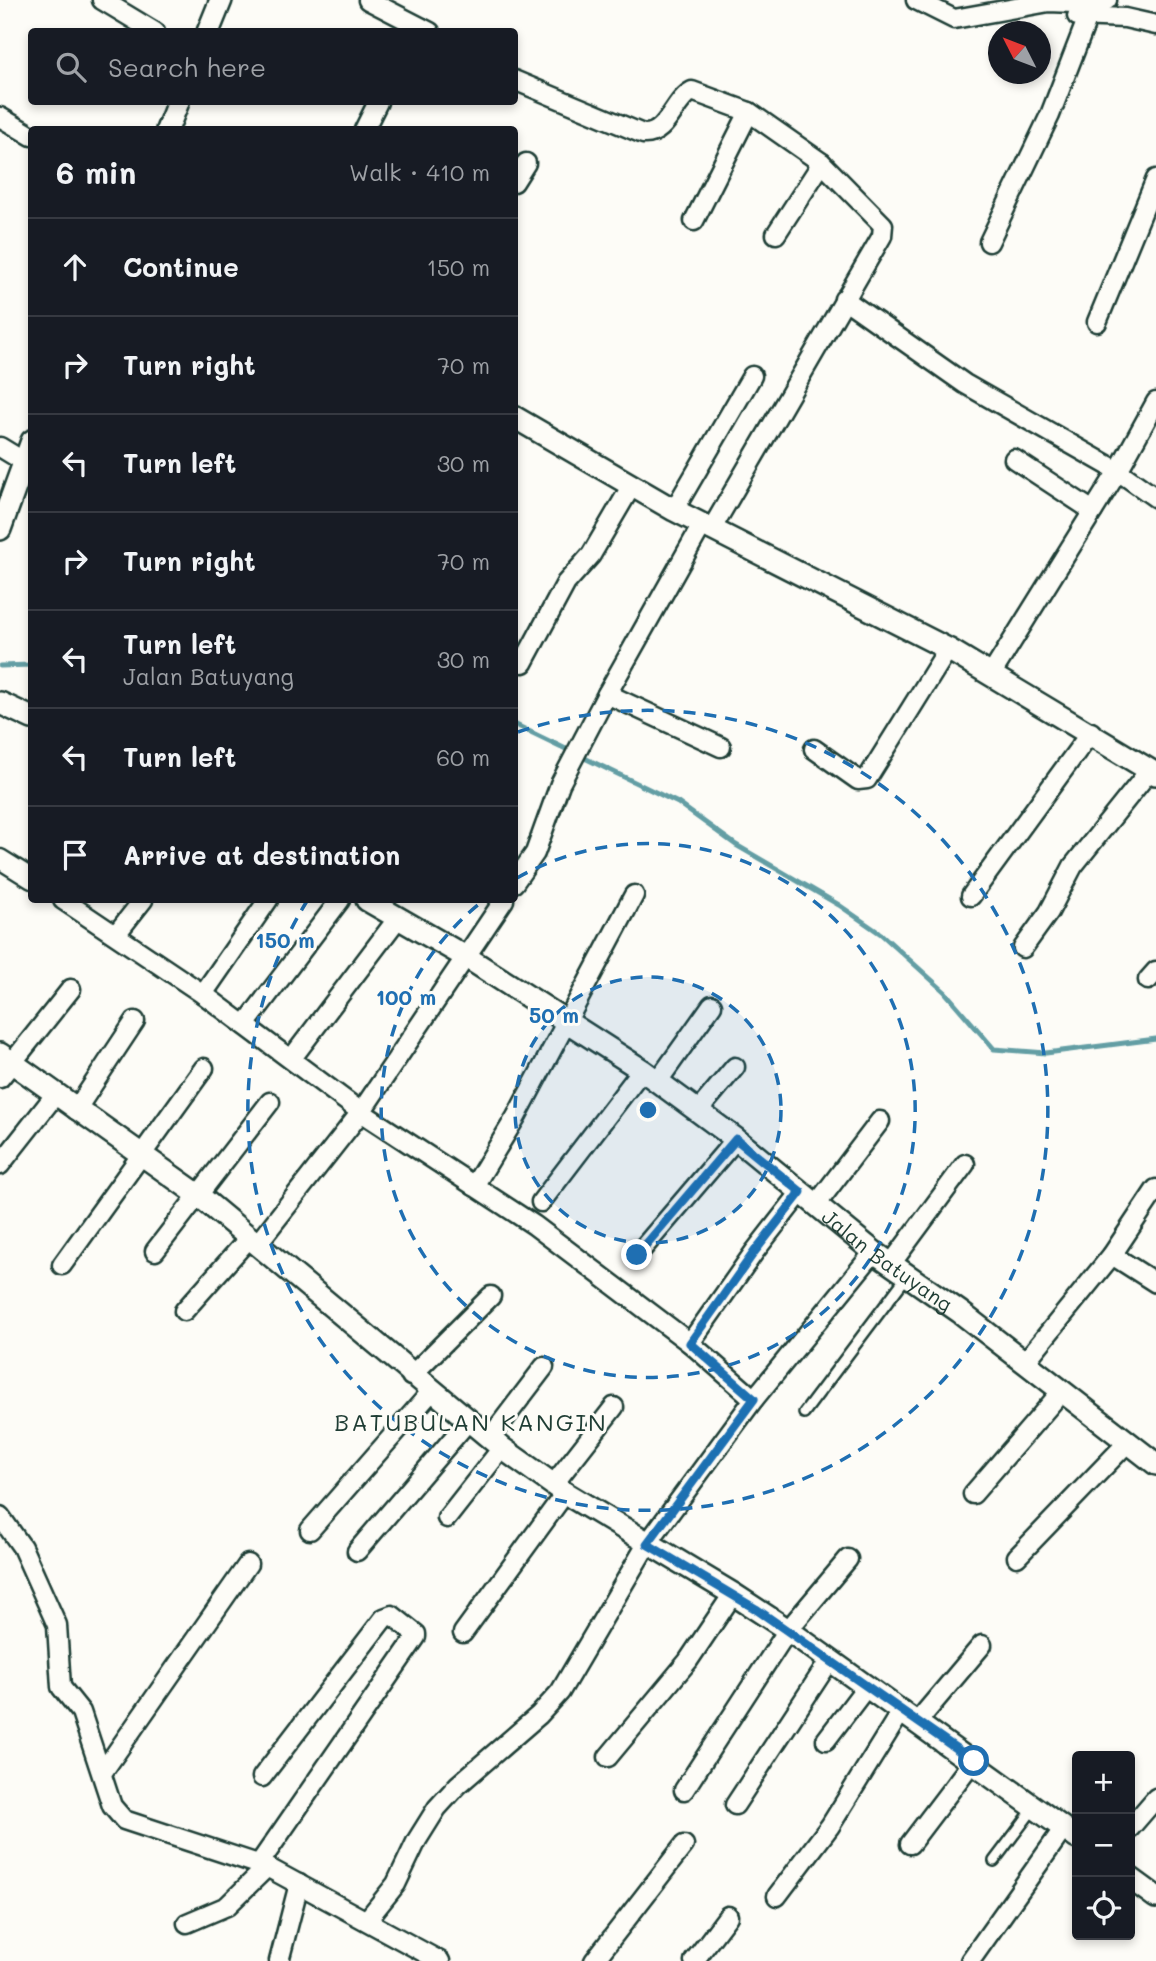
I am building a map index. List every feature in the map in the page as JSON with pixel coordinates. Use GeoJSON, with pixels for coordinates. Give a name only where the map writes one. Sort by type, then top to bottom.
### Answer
{"type":"FeatureCollection","features":[{"type":"Feature","properties":{"kind":"street"},"geometry":{"type":"LineString","coordinates":[[102,0],[148,28]]}},
{"type":"Feature","properties":{"kind":"street"},"geometry":{"type":"LineString","coordinates":[[130,17],[138,0]]}},
{"type":"Feature","properties":{"kind":"street"},"geometry":{"type":"LineString","coordinates":[[210,28],[221,0]]}},
{"type":"Feature","properties":{"kind":"street"},"geometry":{"type":"LineString","coordinates":[[368,0],[418,28]]}},
{"type":"Feature","properties":{"kind":"street"},"geometry":{"type":"LineString","coordinates":[[916,0],[954,19],[976,7],[1049,2],[1069,5],[1100,4],[1107,0]]}},
{"type":"Feature","properties":{"kind":"street"},"geometry":{"type":"LineString","coordinates":[[1069,5],[1077,16],[1125,18],[1156,25]]}},
{"type":"Feature","properties":{"kind":"street"},"geometry":{"type":"LineString","coordinates":[[989,243],[1050,115],[1088,17]]}},
{"type":"Feature","properties":{"kind":"street"},"geometry":{"type":"LineString","coordinates":[[518,82],[643,134],[659,128],[685,95],[692,91],[749,112],[822,163],[883,225],[882,236],[607,694],[552,803],[535,853],[518,877]]}},
{"type":"Feature","properties":{"kind":"street"},"geometry":{"type":"LineString","coordinates":[[169,126],[177,105]]}},
{"type":"Feature","properties":{"kind":"street"},"geometry":{"type":"LineString","coordinates":[[366,126],[376,105]]}},
{"type":"Feature","properties":{"kind":"street"},"geometry":{"type":"LineString","coordinates":[[694,221],[749,112]]}},
{"type":"Feature","properties":{"kind":"street"},"geometry":{"type":"LineString","coordinates":[[0,117],[28,134]]}},
{"type":"Feature","properties":{"kind":"street"},"geometry":{"type":"LineString","coordinates":[[518,176],[526,163]]}},
{"type":"Feature","properties":{"kind":"street"},"geometry":{"type":"LineString","coordinates":[[776,234],[822,163]]}},
{"type":"Feature","properties":{"kind":"street"},"geometry":{"type":"LineString","coordinates":[[1097,321],[1156,179]]}},
{"type":"Feature","properties":{"kind":"street"},"geometry":{"type":"LineString","coordinates":[[844,299],[965,384],[1118,471],[1156,498]]}},
{"type":"Feature","properties":{"kind":"street"},"geometry":{"type":"LineString","coordinates":[[674,510],[752,376]]}},
{"type":"Feature","properties":{"kind":"street"},"geometry":{"type":"LineString","coordinates":[[991,675],[1118,471],[1156,402]]}},
{"type":"Feature","properties":{"kind":"street"},"geometry":{"type":"LineString","coordinates":[[518,419],[707,528],[948,649],[1153,772],[1073,866],[1049,912],[1023,948]]}},
{"type":"Feature","properties":{"kind":"street"},"geometry":{"type":"LineString","coordinates":[[0,447],[24,475],[0,529]]}},
{"type":"Feature","properties":{"kind":"street"},"geometry":{"type":"LineString","coordinates":[[1014,459],[1093,510]]}},
{"type":"Feature","properties":{"kind":"street"},"geometry":{"type":"LineString","coordinates":[[523,663],[566,583],[591,555],[632,485]]}},
{"type":"Feature","properties":{"kind":"street"},"geometry":{"type":"LineString","coordinates":[[814,749],[858,780],[867,779],[948,649]]}},
{"type":"Feature","properties":{"kind":"street"},"geometry":{"type":"LineString","coordinates":[[607,694],[721,747]]}},
{"type":"Feature","properties":{"kind":"street"},"geometry":{"type":"LineString","coordinates":[[0,703],[28,716]]}},
{"type":"Feature","properties":{"kind":"street"},"geometry":{"type":"LineString","coordinates":[[971,896],[1091,733]]}},
{"type":"Feature","properties":{"kind":"street"},"geometry":{"type":"LineString","coordinates":[[0,859],[28,876]]}},
{"type":"Feature","properties":{"kind":"street"},"geometry":{"type":"LineString","coordinates":[[474,1186],[516,1117],[634,895]]}},
{"type":"Feature","properties":{"kind":"street"},"geometry":{"type":"LineString","coordinates":[[69,903],[117,933],[203,994],[361,1112],[474,1186],[612,1283],[690,1343],[754,1399]]}},
{"type":"Feature","properties":{"kind":"street"},"geometry":{"type":"LineString","coordinates":[[117,933],[141,903]]}},
{"type":"Feature","properties":{"kind":"street"},"geometry":{"type":"LineString","coordinates":[[203,994],[266,903]]}},
{"type":"Feature","properties":{"kind":"street"},"geometry":{"type":"LineString","coordinates":[[245,1025],[338,903]]}},
{"type":"Feature","properties":{"kind":"street","name":"Jalan Batuyang"},"geometry":{"type":"LineString","coordinates":[[372,903],[465,957],[650,1075],[736,1139],[891,1264],[1025,1362],[1156,1464]]}},
{"type":"Feature","properties":{"kind":"street"},"geometry":{"type":"LineString","coordinates":[[184,1311],[254,1240],[361,1112],[502,903]]}},
{"type":"Feature","properties":{"kind":"street"},"geometry":{"type":"LineString","coordinates":[[292,1058],[398,918]]}},
{"type":"Feature","properties":{"kind":"street"},"geometry":{"type":"LineString","coordinates":[[71,989],[4,1065],[76,1110],[197,1194],[411,1376],[559,1489],[788,1630],[974,1761],[1070,1833],[970,1961]]}},
{"type":"Feature","properties":{"kind":"street"},"geometry":{"type":"LineString","coordinates":[[541,1202],[712,1005]]}},
{"type":"Feature","properties":{"kind":"street"},"geometry":{"type":"LineString","coordinates":[[76,1110],[135,1020]]}},
{"type":"Feature","properties":{"kind":"street"},"geometry":{"type":"LineString","coordinates":[[698,1111],[735,1067]]}},
{"type":"Feature","properties":{"kind":"street"},"geometry":{"type":"LineString","coordinates":[[62,1265],[204,1068]]}},
{"type":"Feature","properties":{"kind":"street"},"geometry":{"type":"LineString","coordinates":[[0,1165],[55,1096]]}},
{"type":"Feature","properties":{"kind":"street"},"geometry":{"type":"LineString","coordinates":[[155,1251],[270,1102]]}},
{"type":"Feature","properties":{"kind":"street"},"geometry":{"type":"LineString","coordinates":[[690,1343],[755,1251],[809,1198],[880,1121]]}},
{"type":"Feature","properties":{"kind":"street"},"geometry":{"type":"LineString","coordinates":[[637,1255],[736,1139]]}},
{"type":"Feature","properties":{"kind":"street"},"geometry":{"type":"LineString","coordinates":[[367,1920],[396,1884],[417,1840],[437,1808],[458,1784],[539,1715],[560,1692],[647,1544],[754,1399],[891,1264],[965,1164]]}},
{"type":"Feature","properties":{"kind":"street"},"geometry":{"type":"LineString","coordinates":[[1025,1362],[1112,1255],[1156,1189]]}},
{"type":"Feature","properties":{"kind":"street"},"geometry":{"type":"LineString","coordinates":[[1112,1255],[1156,1283]]}},
{"type":"Feature","properties":{"kind":"street"},"geometry":{"type":"LineString","coordinates":[[411,1376],[491,1296]]}},
{"type":"Feature","properties":{"kind":"street"},"geometry":{"type":"LineString","coordinates":[[447,1518],[544,1367]]}},
{"type":"Feature","properties":{"kind":"street"},"geometry":{"type":"LineString","coordinates":[[973,1494],[1062,1391]]}},
{"type":"Feature","properties":{"kind":"street"},"geometry":{"type":"LineString","coordinates":[[310,1530],[431,1392]]}},
{"type":"Feature","properties":{"kind":"street"},"geometry":{"type":"LineString","coordinates":[[463,1633],[614,1407]]}},
{"type":"Feature","properties":{"kind":"street"},"geometry":{"type":"LineString","coordinates":[[357,1550],[468,1420]]}},
{"type":"Feature","properties":{"kind":"street"},"geometry":{"type":"LineString","coordinates":[[1017,1557],[1128,1441]]}},
{"type":"Feature","properties":{"kind":"street"},"geometry":{"type":"LineString","coordinates":[[0,1516],[22,1547],[57,1625],[60,1635],[58,1677],[61,1687],[81,1712],[112,1806],[124,1820],[263,1866],[440,1961]]}},
{"type":"Feature","properties":{"kind":"street"},"geometry":{"type":"LineString","coordinates":[[684,1790],[788,1630],[848,1559]]}},
{"type":"Feature","properties":{"kind":"street"},"geometry":{"type":"LineString","coordinates":[[102,1773],[248,1564]]}},
{"type":"Feature","properties":{"kind":"street"},"geometry":{"type":"LineString","coordinates":[[608,1757],[688,1661],[733,1594]]}},
{"type":"Feature","properties":{"kind":"street"},"geometry":{"type":"LineString","coordinates":[[187,1923],[227,1906],[263,1866],[416,1634],[392,1615],[384,1618],[262,1777]]}},
{"type":"Feature","properties":{"kind":"street"},"geometry":{"type":"LineString","coordinates":[[777,1896],[910,1715],[982,1645]]}},
{"type":"Feature","properties":{"kind":"street"},"geometry":{"type":"LineString","coordinates":[[735,1805],[830,1660]]}},
{"type":"Feature","properties":{"kind":"street"},"geometry":{"type":"LineString","coordinates":[[826,1740],[867,1686]]}},
{"type":"Feature","properties":{"kind":"street"},"geometry":{"type":"LineString","coordinates":[[910,1844],[974,1761]]}},
{"type":"Feature","properties":{"kind":"street"},"geometry":{"type":"LineString","coordinates":[[1135,1822],[1156,1798]]}},
{"type":"Feature","properties":{"kind":"street"},"geometry":{"type":"LineString","coordinates":[[594,1961],[684,1844]]}},
{"type":"Feature","properties":{"kind":"street"},"geometry":{"type":"LineString","coordinates":[[1135,1882],[1156,1897]]}},
{"type":"Feature","properties":{"kind":"street"},"geometry":{"type":"LineString","coordinates":[[279,1961],[299,1884]]}},
{"type":"Feature","properties":{"kind":"street"},"geometry":{"type":"LineString","coordinates":[[694,1961],[729,1916]]}},
{"type":"Feature","properties":{"kind":"lane"},"geometry":{"type":"LineString","coordinates":[[804,1413],[891,1264]]}},
{"type":"Feature","properties":{"kind":"lane"},"geometry":{"type":"LineString","coordinates":[[994,1861],[1035,1806]]}},
{"type":"Feature","properties":{"kind":"waterway"},"geometry":{"type":"LineString","coordinates":[[0,666],[28,665]]}},
{"type":"Feature","properties":{"kind":"waterway"},"geometry":{"type":"LineString","coordinates":[[518,726],[678,803],[736,845],[839,905],[881,934],[945,992],[994,1049],[1046,1053],[1156,1039]]}},
{"type":"Feature","properties":{"kind":"district","name":"BATUBULAN KANGIN"},"geometry":{"type":"Point","coordinates":[471,1421]}},
{"type":"Feature","properties":{"kind":"route"},"geometry":{"type":"LineString","coordinates":[[637,1255],[736,1139],[801,1192],[755,1251],[690,1343],[754,1399],[647,1544],[756,1609],[974,1761]]}}]}
